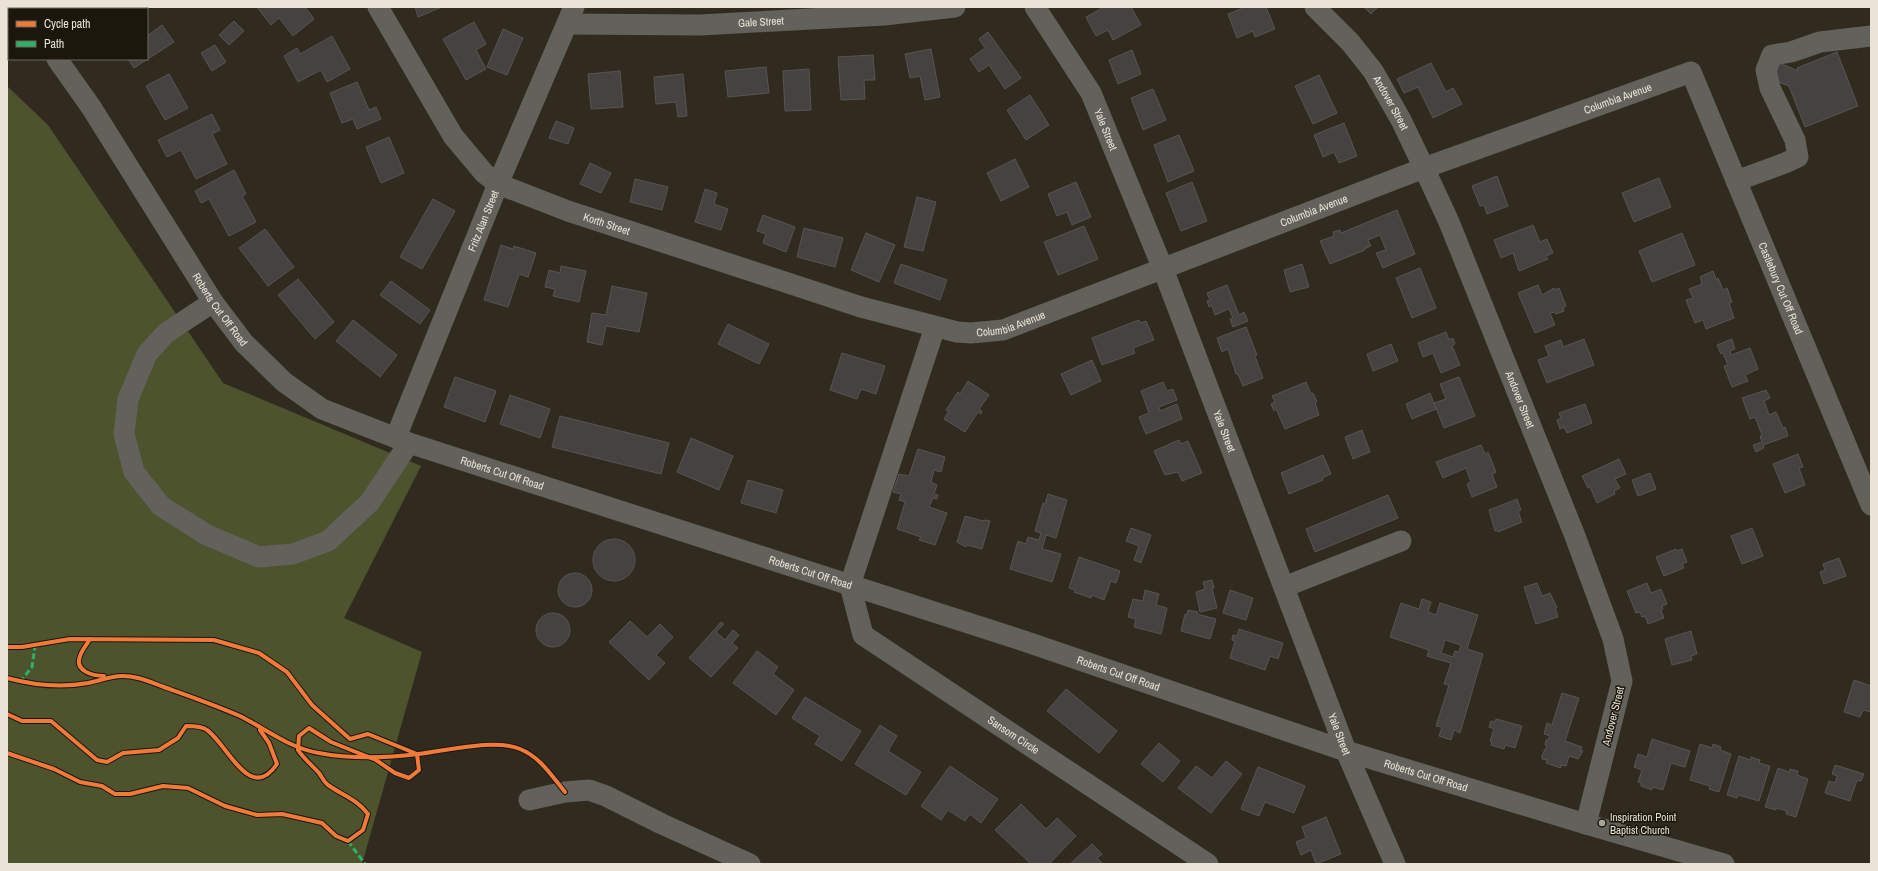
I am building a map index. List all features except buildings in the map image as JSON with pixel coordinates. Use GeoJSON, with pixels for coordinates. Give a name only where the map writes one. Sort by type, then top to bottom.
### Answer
{"type":"FeatureCollection","features":[{"type":"Feature","properties":{"kind":"street","name":"Korth Street"},"geometry":{"type":"LineString","coordinates":[[378,7],[453,136],[484,173],[498,184],[568,211],[861,307],[929,325]]}},
{"type":"Feature","properties":{"kind":"street","name":"Gale Street"},"geometry":{"type":"LineString","coordinates":[[570,15],[700,25],[884,15],[955,7]]}},
{"type":"Feature","properties":{"kind":"street","name":"Yale Street"},"geometry":{"type":"LineString","coordinates":[[1035,7],[1091,92],[1163,269],[1346,751],[1395,864]]}},
{"type":"Feature","properties":{"kind":"street","name":"Andover Street"},"geometry":{"type":"LineString","coordinates":[[1315,7],[1350,42],[1373,71],[1401,120],[1424,168],[1449,222],[1572,529],[1613,639],[1622,681],[1586,824]]}},
{"type":"Feature","properties":{"kind":"street","name":"Fritz Alan Street"},"geometry":{"type":"LineString","coordinates":[[213,302],[166,333],[147,354],[128,399],[124,434],[134,472],[161,506],[207,535],[260,557],[294,554],[328,540],[370,502],[402,440],[498,184],[570,15]]}},
{"type":"Feature","properties":{"kind":"street"},"geometry":{"type":"LineString","coordinates":[[1736,181],[1786,163],[1798,157],[1795,140],[1770,88],[1766,70],[1772,55],[1791,52],[1820,42],[1871,36]]}},
{"type":"Feature","properties":{"kind":"street","name":"Roberts Cut Off Road"},"geometry":{"type":"LineString","coordinates":[[58,60],[91,107],[213,302],[244,343],[284,382],[322,409],[402,440],[1032,644],[1346,751],[1586,824],[1724,864]]}},
{"type":"Feature","properties":{"kind":"street","name":"Columbia Avenue"},"geometry":{"type":"LineString","coordinates":[[929,325],[957,332],[971,333],[1003,330],[1424,168],[1691,72]]}},
{"type":"Feature","properties":{"kind":"street","name":"Castlebury Cut Off Road"},"geometry":{"type":"LineString","coordinates":[[1691,72],[1871,505]]}},
{"type":"Feature","properties":{"kind":"street"},"geometry":{"type":"LineString","coordinates":[[850,585],[929,325]]}},
{"type":"Feature","properties":{"kind":"street"},"geometry":{"type":"LineString","coordinates":[[1284,587],[1401,542]]}},
{"type":"Feature","properties":{"kind":"street","name":"Sansom Circle"},"geometry":{"type":"LineString","coordinates":[[850,585],[863,635],[1208,864]]}},
{"type":"Feature","properties":{"kind":"street"},"geometry":{"type":"LineString","coordinates":[[529,800],[564,792],[588,790],[606,796],[662,824],[750,864]]}},
{"type":"Feature","properties":{"kind":"green space"},"geometry":{"type":"Polygon","coordinates":[[[7,86],[48,125],[223,383],[421,466],[344,618],[422,652],[362,864],[7,864],[7,86]]]}},
{"type":"Feature","properties":{"kind":"marked path"},"geometry":{"type":"LineString","coordinates":[[20,682],[32,667],[35,646]]}},
{"type":"Feature","properties":{"kind":"marked path"},"geometry":{"type":"LineString","coordinates":[[348,841],[365,864]]}},
{"type":"Feature","properties":{"kind":"cycle path"},"geometry":{"type":"LineString","coordinates":[[7,647],[22,647],[70,639],[214,640],[259,653],[287,672],[312,705],[350,739],[368,734],[417,754],[419,770],[409,778],[395,773],[376,760],[331,742],[309,728],[299,736],[298,750],[319,773],[325,782],[333,789],[355,801],[368,814],[363,830],[348,841],[336,836],[322,823],[282,814],[257,815],[225,806],[188,788],[163,786],[130,794],[115,794],[102,786],[80,782],[54,769],[7,753]]}},
{"type":"Feature","properties":{"kind":"cycle path"},"geometry":{"type":"LineString","coordinates":[[90,639],[80,656],[80,665],[82,669],[90,674],[104,676]]}},
{"type":"Feature","properties":{"kind":"cycle path"},"geometry":{"type":"LineString","coordinates":[[7,678],[37,684],[57,685],[78,685],[118,676],[138,678],[240,716],[278,738],[308,751],[331,755],[381,757],[418,754],[470,746],[509,746],[527,752],[534,757],[545,767],[565,792]]}},
{"type":"Feature","properties":{"kind":"cycle path"},"geometry":{"type":"LineString","coordinates":[[7,714],[22,721],[51,721],[97,760],[107,762],[123,753],[159,750],[178,738],[186,726],[200,727],[207,730],[215,737],[240,768],[249,775],[258,778],[267,775],[277,764],[269,743],[260,730]]}},
{"type":"Feature","properties":{"kind":"place","name":"Inspiration Point Baptist Church"},"geometry":{"type":"Point","coordinates":[1602,823]}}]}
